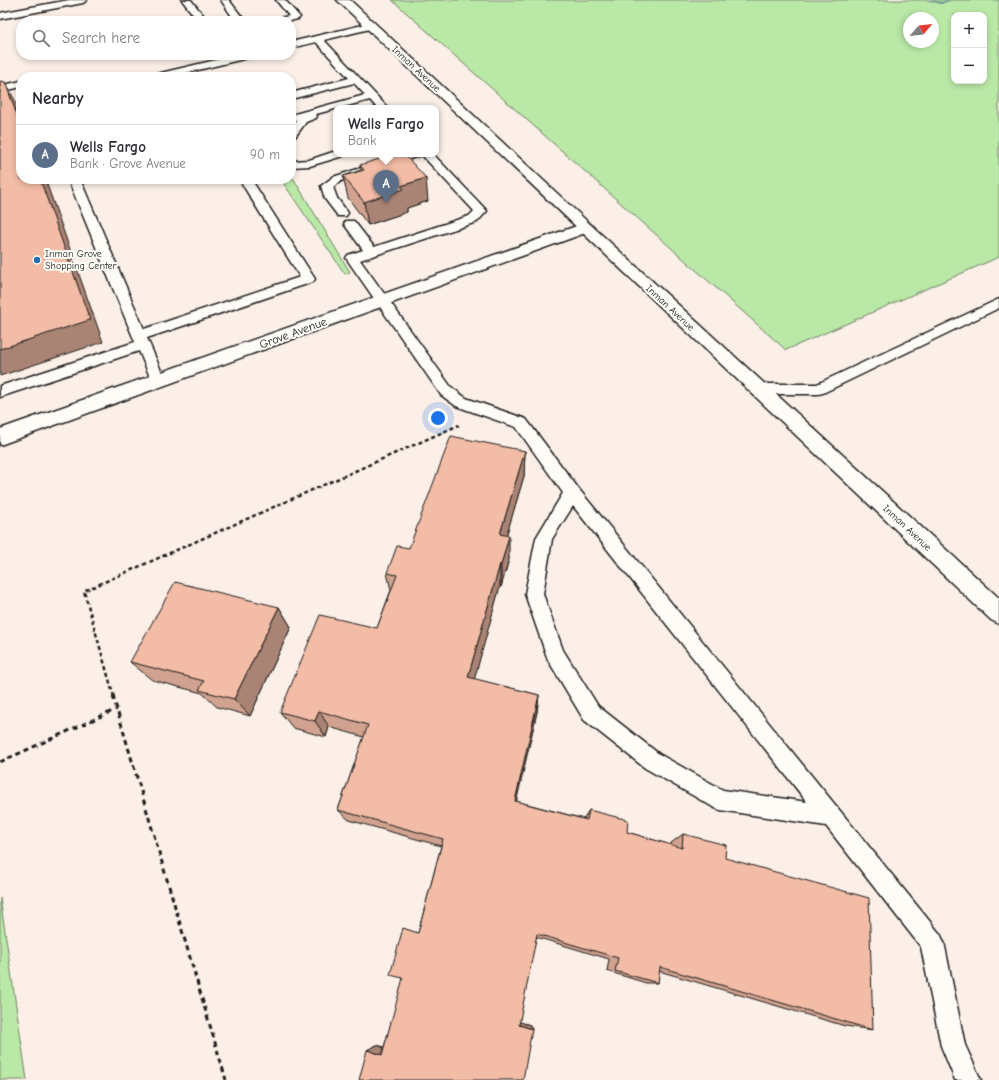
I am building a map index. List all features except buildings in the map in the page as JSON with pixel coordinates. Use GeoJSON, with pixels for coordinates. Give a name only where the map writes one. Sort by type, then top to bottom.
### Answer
{"type":"FeatureCollection","features":[{"type":"Feature","properties":{"kind":"main road","name":"Inman Avenue"},"geometry":{"type":"LineString","coordinates":[[343,0],[585,228],[999,613]]}},
{"type":"Feature","properties":{"kind":"main road","name":"Grove Avenue"},"geometry":{"type":"LineString","coordinates":[[0,437],[585,228]]}},
{"type":"Feature","properties":{"kind":"lane"},"geometry":{"type":"LineString","coordinates":[[0,16],[83,0]]}},
{"type":"Feature","properties":{"kind":"lane"},"geometry":{"type":"LineString","coordinates":[[186,0],[199,16]]}},
{"type":"Feature","properties":{"kind":"lane"},"geometry":{"type":"LineString","coordinates":[[225,0],[236,16]]}},
{"type":"Feature","properties":{"kind":"lane"},"geometry":{"type":"LineString","coordinates":[[280,0],[294,16]]}},
{"type":"Feature","properties":{"kind":"lane"},"geometry":{"type":"LineString","coordinates":[[296,44],[371,26]]}},
{"type":"Feature","properties":{"kind":"lane"},"geometry":{"type":"LineString","coordinates":[[318,39],[380,105]]}},
{"type":"Feature","properties":{"kind":"lane"},"geometry":{"type":"LineString","coordinates":[[175,72],[221,60]]}},
{"type":"Feature","properties":{"kind":"lane"},"geometry":{"type":"LineString","coordinates":[[296,95],[356,79]]}},
{"type":"Feature","properties":{"kind":"lane"},"geometry":{"type":"LineString","coordinates":[[0,89],[16,85]]}},
{"type":"Feature","properties":{"kind":"lane"},"geometry":{"type":"LineString","coordinates":[[338,105],[372,96]]}},
{"type":"Feature","properties":{"kind":"lane"},"geometry":{"type":"LineString","coordinates":[[296,117],[333,106]]}},
{"type":"Feature","properties":{"kind":"lane"},"geometry":{"type":"LineString","coordinates":[[296,128],[302,120],[333,106]]}},
{"type":"Feature","properties":{"kind":"lane"},"geometry":{"type":"LineString","coordinates":[[296,164],[310,163],[333,156]]}},
{"type":"Feature","properties":{"kind":"lane"},"geometry":{"type":"LineString","coordinates":[[371,252],[331,199],[327,186],[337,179],[406,157]]}},
{"type":"Feature","properties":{"kind":"lane"},"geometry":{"type":"LineString","coordinates":[[430,157],[481,212],[472,219],[352,258],[446,391],[461,402],[521,423],[572,493],[829,816],[932,942],[953,1046],[968,1080]]}},
{"type":"Feature","properties":{"kind":"lane"},"geometry":{"type":"LineString","coordinates":[[76,184],[158,380]]}},
{"type":"Feature","properties":{"kind":"lane"},"geometry":{"type":"LineString","coordinates":[[0,392],[308,279],[248,184]]}},
{"type":"Feature","properties":{"kind":"lane"},"geometry":{"type":"LineString","coordinates":[[758,389],[818,389],[999,303]]}},
{"type":"Feature","properties":{"kind":"lane"},"geometry":{"type":"LineString","coordinates":[[572,493],[544,538],[534,594],[555,654],[592,713],[652,761],[720,800],[829,816]]}},
{"type":"Feature","properties":{"kind":"path"},"geometry":{"type":"LineString","coordinates":[[226,1080],[117,709],[84,591],[487,412]]}},
{"type":"Feature","properties":{"kind":"path"},"geometry":{"type":"LineString","coordinates":[[0,762],[117,709]]}},
{"type":"Feature","properties":{"kind":"green space"},"geometry":{"type":"Polygon","coordinates":[[[392,0],[999,0],[999,257],[786,350],[392,0]]]}},
{"type":"Feature","properties":{"kind":"green space"},"geometry":{"type":"Polygon","coordinates":[[[296,183],[350,272],[345,274],[284,184],[296,183]]]}},
{"type":"Feature","properties":{"kind":"green space"},"geometry":{"type":"Polygon","coordinates":[[[0,898],[27,1080],[0,1080],[0,898]]]}},
{"type":"Feature","properties":{"kind":"waterway"},"geometry":{"type":"LineString","coordinates":[[928,0],[941,3],[950,0]]}},
{"type":"Feature","properties":{"kind":"place","name":"Wells Fargo"},"geometry":{"type":"Point","coordinates":[386,203]}},
{"type":"Feature","properties":{"kind":"place","name":"Inman Grove Shopping Center"},"geometry":{"type":"Point","coordinates":[37,260]}}]}
